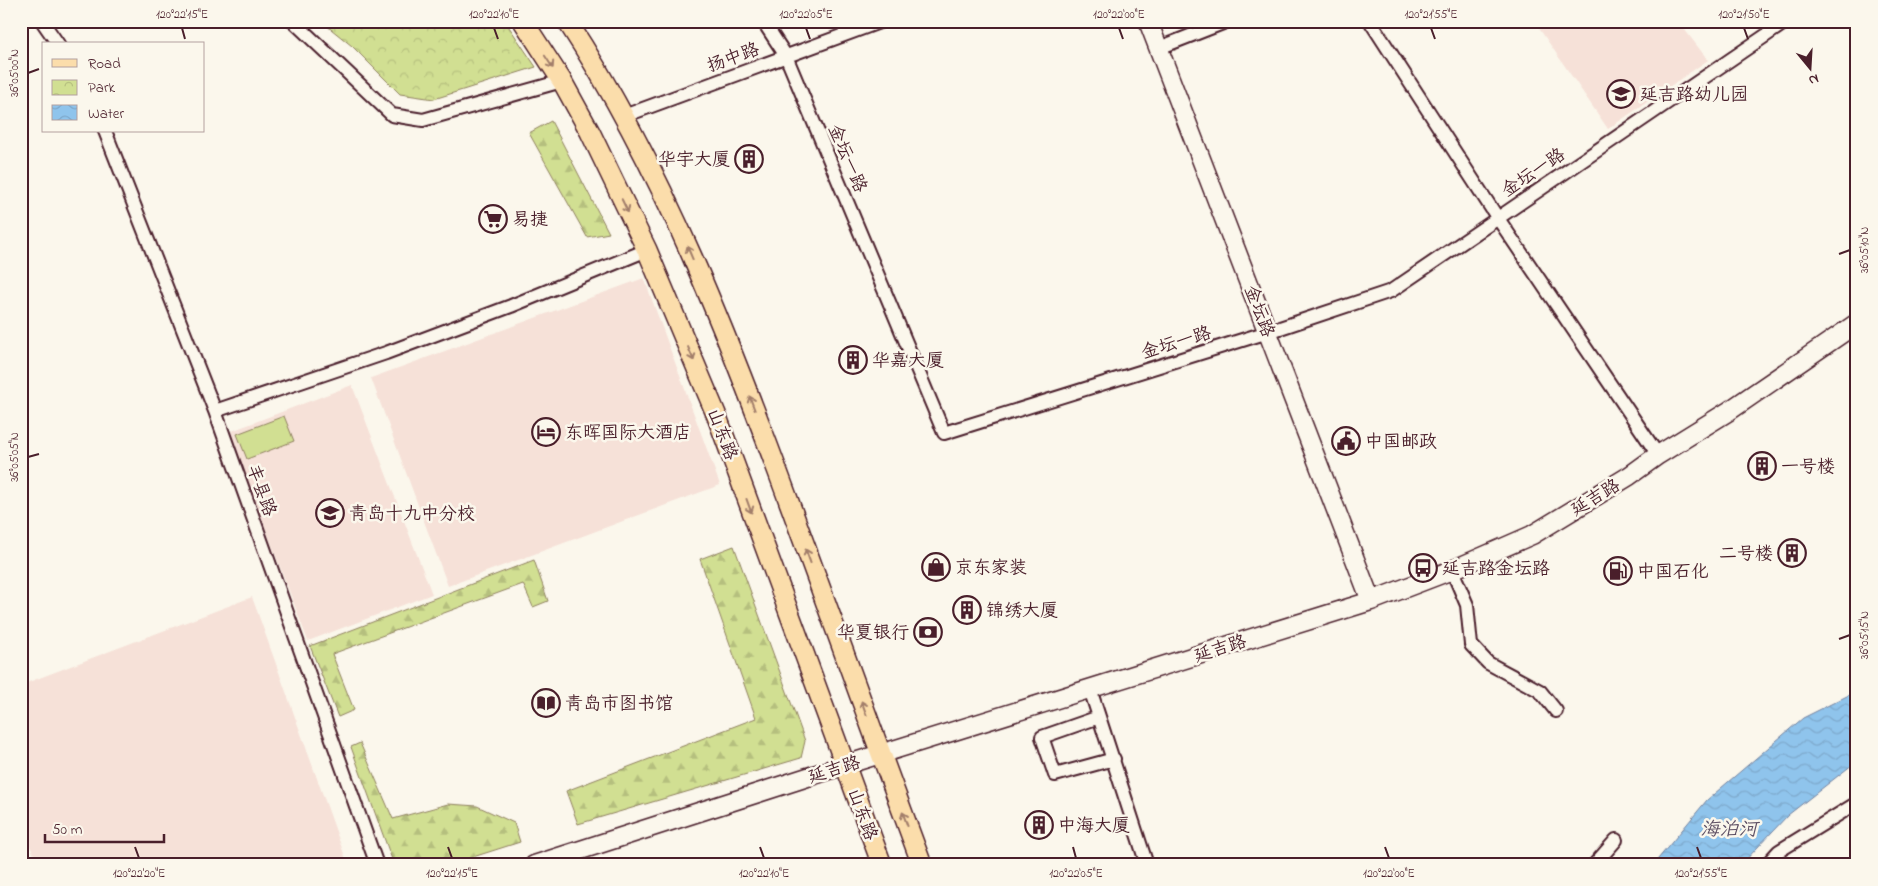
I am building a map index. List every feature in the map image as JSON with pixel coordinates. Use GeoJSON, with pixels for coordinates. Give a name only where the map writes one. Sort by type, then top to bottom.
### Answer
{"type":"FeatureCollection","features":[{"type":"Feature","properties":{"kind":"main road","name":"山东路"},"geometry":{"type":"LineString","coordinates":[[523,21],[562,82],[590,132],[647,250],[716,414],[882,865]]}},
{"type":"Feature","properties":{"kind":"main road"},"geometry":{"type":"LineString","coordinates":[[567,21],[594,62],[624,116],[682,234],[752,401],[922,865]]}},
{"type":"Feature","properties":{"kind":"main road","name":"金坛路"},"geometry":{"type":"LineString","coordinates":[[1148,21],[1371,601]]}},
{"type":"Feature","properties":{"kind":"main road","name":"延吉路"},"geometry":{"type":"LineString","coordinates":[[534,865],[845,765],[1371,601],[1452,570],[1532,535],[1629,476],[1658,455],[1729,411],[1857,323]]}},
{"type":"Feature","properties":{"kind":"street"},"geometry":{"type":"LineString","coordinates":[[42,21],[57,42]]}},
{"type":"Feature","properties":{"kind":"street"},"geometry":{"type":"LineString","coordinates":[[293,21],[392,115],[423,120],[562,82]]}},
{"type":"Feature","properties":{"kind":"street","name":"金坛一路"},"geometry":{"type":"LineString","coordinates":[[763,21],[786,56],[944,433],[1268,332],[1391,291],[1787,21]]}},
{"type":"Feature","properties":{"kind":"street","name":"扬中路"},"geometry":{"type":"LineString","coordinates":[[624,116],[882,21]]}},
{"type":"Feature","properties":{"kind":"street"},"geometry":{"type":"LineString","coordinates":[[1159,48],[1228,21]]}},
{"type":"Feature","properties":{"kind":"street"},"geometry":{"type":"LineString","coordinates":[[1370,21],[1497,217],[1658,455]]}},
{"type":"Feature","properties":{"kind":"street","name":"丰县路"},"geometry":{"type":"LineString","coordinates":[[105,132],[215,410],[377,865]]}},
{"type":"Feature","properties":{"kind":"street"},"geometry":{"type":"LineString","coordinates":[[215,410],[386,353],[511,306],[647,250]]}},
{"type":"Feature","properties":{"kind":"street"},"geometry":{"type":"LineString","coordinates":[[1452,570],[1467,605],[1471,645],[1488,663],[1540,691],[1556,711]]}},
{"type":"Feature","properties":{"kind":"street"},"geometry":{"type":"LineString","coordinates":[[1090,689],[1147,865]]}},
{"type":"Feature","properties":{"kind":"street"},"geometry":{"type":"LineString","coordinates":[[1100,717],[1042,737],[1055,775],[1114,760]]}},
{"type":"Feature","properties":{"kind":"street"},"geometry":{"type":"LineString","coordinates":[[1766,865],[1779,851],[1857,803]]}},
{"type":"Feature","properties":{"kind":"street"},"geometry":{"type":"LineString","coordinates":[[1594,865],[1616,840]]}},
{"type":"Feature","properties":{"kind":"shaded area","name":"延吉路幼儿园"},"geometry":{"type":"Polygon","coordinates":[[[1534,21],[1678,21],[1708,60],[1608,129],[1534,21]]]}},
{"type":"Feature","properties":{"kind":"shaded area"},"geometry":{"type":"Polygon","coordinates":[[[644,278],[720,485],[448,586],[371,378],[644,278]]]}},
{"type":"Feature","properties":{"kind":"shaded area","name":"青岛十九中分校"},"geometry":{"type":"Polygon","coordinates":[[[352,385],[432,594],[308,641],[229,432],[352,385]]]}},
{"type":"Feature","properties":{"kind":"shaded area"},"geometry":{"type":"Polygon","coordinates":[[[252,597],[348,865],[39,865],[21,828],[21,685],[252,597]]]}},
{"type":"Feature","properties":{"kind":"green space"},"geometry":{"type":"Polygon","coordinates":[[[321,21],[505,21],[536,67],[434,99],[400,94],[352,46],[321,21]]]}},
{"type":"Feature","properties":{"kind":"green space"},"geometry":{"type":"Polygon","coordinates":[[[551,121],[609,233],[587,237],[529,133],[551,121]]]}},
{"type":"Feature","properties":{"kind":"green space"},"geometry":{"type":"Polygon","coordinates":[[[284,416],[294,441],[247,459],[237,434],[284,416]]]}},
{"type":"Feature","properties":{"kind":"green space"},"geometry":{"type":"Polygon","coordinates":[[[734,546],[805,741],[801,758],[578,824],[566,791],[756,718],[700,559],[734,546]]]}},
{"type":"Feature","properties":{"kind":"green space"},"geometry":{"type":"Polygon","coordinates":[[[534,560],[548,601],[533,607],[523,584],[332,654],[354,710],[338,717],[310,646],[534,560]]]}},
{"type":"Feature","properties":{"kind":"green space"},"geometry":{"type":"Polygon","coordinates":[[[360,743],[393,819],[448,804],[477,806],[514,823],[520,842],[448,865],[394,865],[351,747],[360,743]]]}},
{"type":"Feature","properties":{"kind":"water","name":"海泊河"},"geometry":{"type":"Polygon","coordinates":[[[1857,691],[1857,761],[1788,815],[1741,865],[1653,865],[1707,800],[1803,718],[1857,691]]]}},
{"type":"Feature","properties":{"kind":"place","name":"延吉路幼儿园"},"geometry":{"type":"Point","coordinates":[1621,94]}},
{"type":"Feature","properties":{"kind":"place","name":"华宇大厦"},"geometry":{"type":"Point","coordinates":[749,159]}},
{"type":"Feature","properties":{"kind":"place","name":"易捷"},"geometry":{"type":"Point","coordinates":[493,219]}},
{"type":"Feature","properties":{"kind":"place","name":"华嘉大厦"},"geometry":{"type":"Point","coordinates":[853,360]}},
{"type":"Feature","properties":{"kind":"place","name":"东晖国际大酒店"},"geometry":{"type":"Point","coordinates":[546,432]}},
{"type":"Feature","properties":{"kind":"place","name":"中国邮政"},"geometry":{"type":"Point","coordinates":[1346,441]}},
{"type":"Feature","properties":{"kind":"place","name":"一号楼"},"geometry":{"type":"Point","coordinates":[1762,466]}},
{"type":"Feature","properties":{"kind":"place","name":"青岛十九中分校"},"geometry":{"type":"Point","coordinates":[330,513]}},
{"type":"Feature","properties":{"kind":"place","name":"二号楼"},"geometry":{"type":"Point","coordinates":[1792,553]}},
{"type":"Feature","properties":{"kind":"place","name":"京东家装"},"geometry":{"type":"Point","coordinates":[936,567]}},
{"type":"Feature","properties":{"kind":"place","name":"延吉路金坛路"},"geometry":{"type":"Point","coordinates":[1423,568]}},
{"type":"Feature","properties":{"kind":"place","name":"中国石化"},"geometry":{"type":"Point","coordinates":[1618,571]}},
{"type":"Feature","properties":{"kind":"place","name":"锦绣大厦"},"geometry":{"type":"Point","coordinates":[967,610]}},
{"type":"Feature","properties":{"kind":"place","name":"华夏银行"},"geometry":{"type":"Point","coordinates":[928,632]}},
{"type":"Feature","properties":{"kind":"place","name":"青岛市图书馆"},"geometry":{"type":"Point","coordinates":[546,703]}},
{"type":"Feature","properties":{"kind":"place","name":"中海大厦"},"geometry":{"type":"Point","coordinates":[1039,825]}}]}
